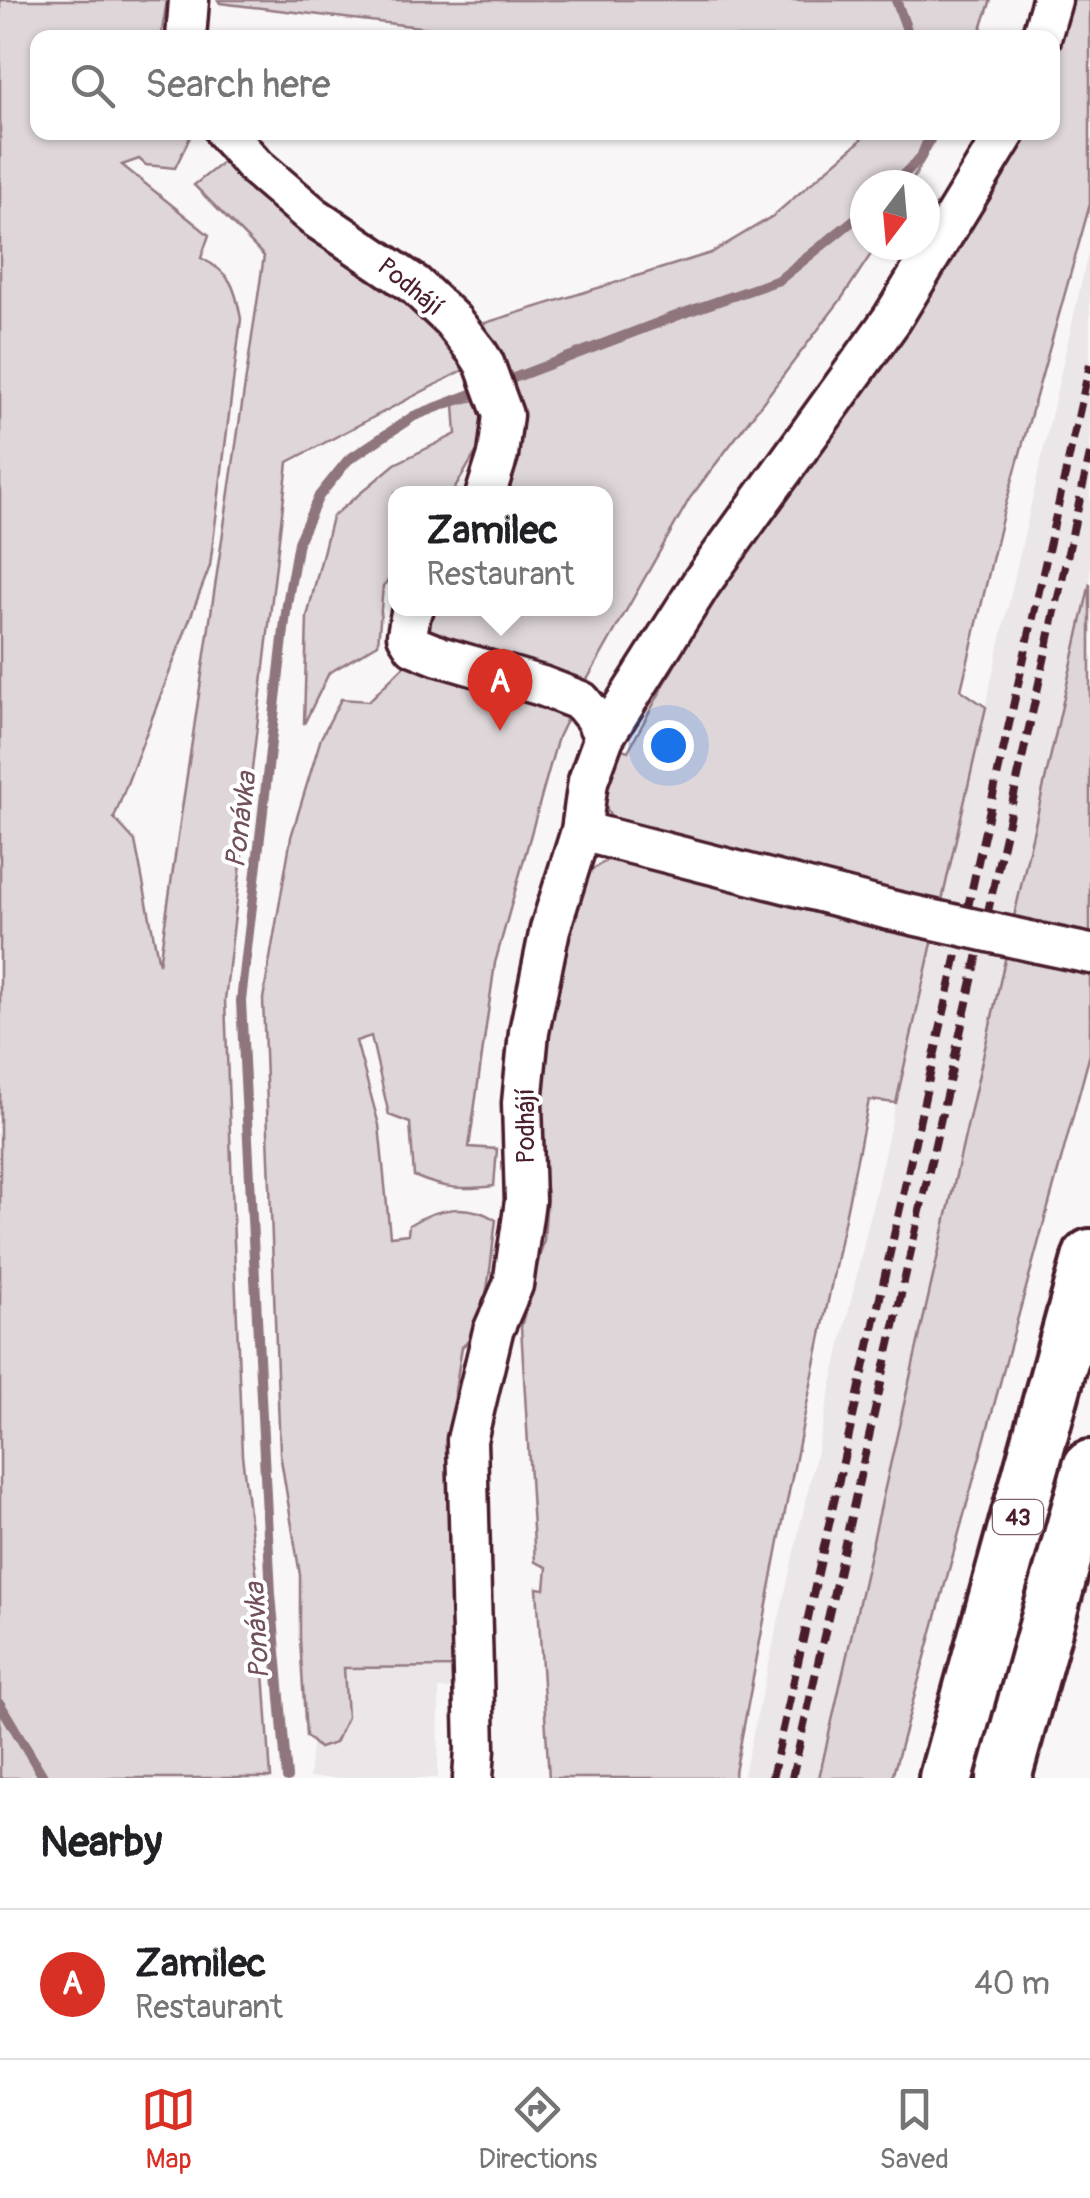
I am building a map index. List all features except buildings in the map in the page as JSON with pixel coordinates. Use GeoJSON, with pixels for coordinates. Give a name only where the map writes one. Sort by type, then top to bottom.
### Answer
{"type":"FeatureCollection","features":[{"type":"Feature","properties":{"kind":"highway","name":"43"},"geometry":{"type":"LineString","coordinates":[[946,1778],[1090,1256]]}},
{"type":"Feature","properties":{"kind":"highway","name":"43"},"geometry":{"type":"LineString","coordinates":[[1004,1778],[1090,1467]]}},
{"type":"Feature","properties":{"kind":"lane"},"geometry":{"type":"LineString","coordinates":[[187,30],[190,0]]}},
{"type":"Feature","properties":{"kind":"lane"},"geometry":{"type":"LineString","coordinates":[[1043,30],[1052,0]]}},
{"type":"Feature","properties":{"kind":"lane","name":"Podhájí"},"geometry":{"type":"LineString","coordinates":[[232,140],[290,198],[415,284],[452,320],[484,363],[503,415],[498,455],[488,486]]}},
{"type":"Feature","properties":{"kind":"lane","name":"Podhájí"},"geometry":{"type":"LineString","coordinates":[[473,1778],[467,1440],[493,1331],[513,1285],[526,1201],[522,1103],[529,1032],[550,929],[581,831],[588,781],[604,737],[702,582],[892,319],[1001,140]]}},
{"type":"Feature","properties":{"kind":"lane"},"geometry":{"type":"LineString","coordinates":[[411,616],[408,635],[414,646],[581,702],[604,737]]}},
{"type":"Feature","properties":{"kind":"lane"},"geometry":{"type":"LineString","coordinates":[[581,831],[890,910],[1065,948]]}},
{"type":"Feature","properties":{"kind":"shaded area"},"geometry":{"type":"Polygon","coordinates":[[[0,0],[167,0],[162,30],[30,30],[30,140],[189,140],[175,168],[146,165],[139,159],[122,165],[209,235],[201,258],[219,269],[230,282],[241,319],[210,566],[114,818],[135,841],[159,964],[264,256],[194,185],[233,154],[358,254],[473,365],[288,462],[225,1000],[242,1455],[259,1595],[271,1778],[0,1778],[0,0]]]}},
{"type":"Feature","properties":{"kind":"shaded area"},"geometry":{"type":"Polygon","coordinates":[[[218,0],[991,0],[980,30],[444,30],[218,0]]]}},
{"type":"Feature","properties":{"kind":"shaded area"},"geometry":{"type":"Polygon","coordinates":[[[1068,0],[1090,0],[1090,204],[1003,514],[961,690],[986,707],[941,905],[614,821],[604,795],[619,748],[628,751],[711,599],[931,260],[940,260],[940,246],[1008,140],[1060,140],[1060,30],[1068,0]]]}},
{"type":"Feature","properties":{"kind":"shaded area"},"geometry":{"type":"Polygon","coordinates":[[[861,140],[934,140],[918,170],[850,170],[850,260],[867,260],[690,498],[584,685],[421,634],[432,616],[613,616],[613,486],[499,486],[472,327],[711,253],[773,216],[861,140]]]}},
{"type":"Feature","properties":{"kind":"shaded area"},"geometry":{"type":"Polygon","coordinates":[[[1090,244],[1090,583],[819,1778],[743,1778],[1090,244]]]}},
{"type":"Feature","properties":{"kind":"shaded area"},"geometry":{"type":"Polygon","coordinates":[[[487,397],[494,422],[456,486],[388,486],[388,581],[383,586],[378,644],[329,673],[304,724],[307,617],[332,517],[395,464],[456,434],[454,405],[487,397]]]}},
{"type":"Feature","properties":{"kind":"shaded area"},"geometry":{"type":"Polygon","coordinates":[[[1090,583],[1090,938],[1013,921],[1090,583]]]}},
{"type":"Feature","properties":{"kind":"shaded area"},"geometry":{"type":"Polygon","coordinates":[[[412,658],[571,710],[558,737],[495,963],[469,1147],[497,1149],[494,1186],[453,1187],[414,1176],[410,1123],[389,1115],[371,1036],[356,1041],[379,1125],[390,1236],[408,1234],[409,1225],[419,1219],[452,1209],[474,1211],[496,1220],[483,1307],[471,1337],[462,1347],[455,1391],[459,1667],[344,1668],[347,1717],[335,1743],[319,1748],[306,1736],[300,1575],[280,1453],[263,999],[291,837],[321,738],[341,699],[369,701],[412,658]]]}},
{"type":"Feature","properties":{"kind":"shaded area"},"geometry":{"type":"Polygon","coordinates":[[[614,856],[934,934],[896,1103],[869,1100],[734,1778],[549,1778],[537,1588],[545,1589],[547,1567],[535,1562],[521,1327],[544,1240],[547,1195],[532,1102],[583,875],[614,856]]]}},
{"type":"Feature","properties":{"kind":"shaded area"},"geometry":{"type":"Polygon","coordinates":[[[1007,951],[1090,970],[1090,1054],[892,1778],[819,1778],[1007,951]]]}},
{"type":"Feature","properties":{"kind":"shaded area"},"geometry":{"type":"Polygon","coordinates":[[[319,1667],[459,1667],[460,1688],[439,1689],[438,1778],[309,1778],[319,1667]]]}},
{"type":"Feature","properties":{"kind":"waterway","name":"Ponávka"},"geometry":{"type":"LineString","coordinates":[[896,0],[907,30]]}},
{"type":"Feature","properties":{"kind":"waterway","name":"Ponávka"},"geometry":{"type":"LineString","coordinates":[[908,170],[921,157],[928,140]]}},
{"type":"Feature","properties":{"kind":"waterway","name":"Ponávka"},"geometry":{"type":"LineString","coordinates":[[287,1778],[271,1594],[241,1001],[287,604],[298,542],[319,496],[348,460],[414,416],[779,280],[850,223]]}},
{"type":"Feature","properties":{"kind":"waterway"},"geometry":{"type":"LineString","coordinates":[[0,1704],[44,1778]]}},
{"type":"Feature","properties":{"kind":"railway"},"geometry":{"type":"LineString","coordinates":[[967,911],[1090,364]]}},
{"type":"Feature","properties":{"kind":"railway"},"geometry":{"type":"LineString","coordinates":[[987,916],[1090,454]]}},
{"type":"Feature","properties":{"kind":"railway"},"geometry":{"type":"LineString","coordinates":[[772,1778],[960,941]]}},
{"type":"Feature","properties":{"kind":"railway"},"geometry":{"type":"LineString","coordinates":[[792,1778],[980,945]]}},
{"type":"Feature","properties":{"kind":"place","name":"Zamilec"},"geometry":{"type":"Point","coordinates":[500,731]}}]}
